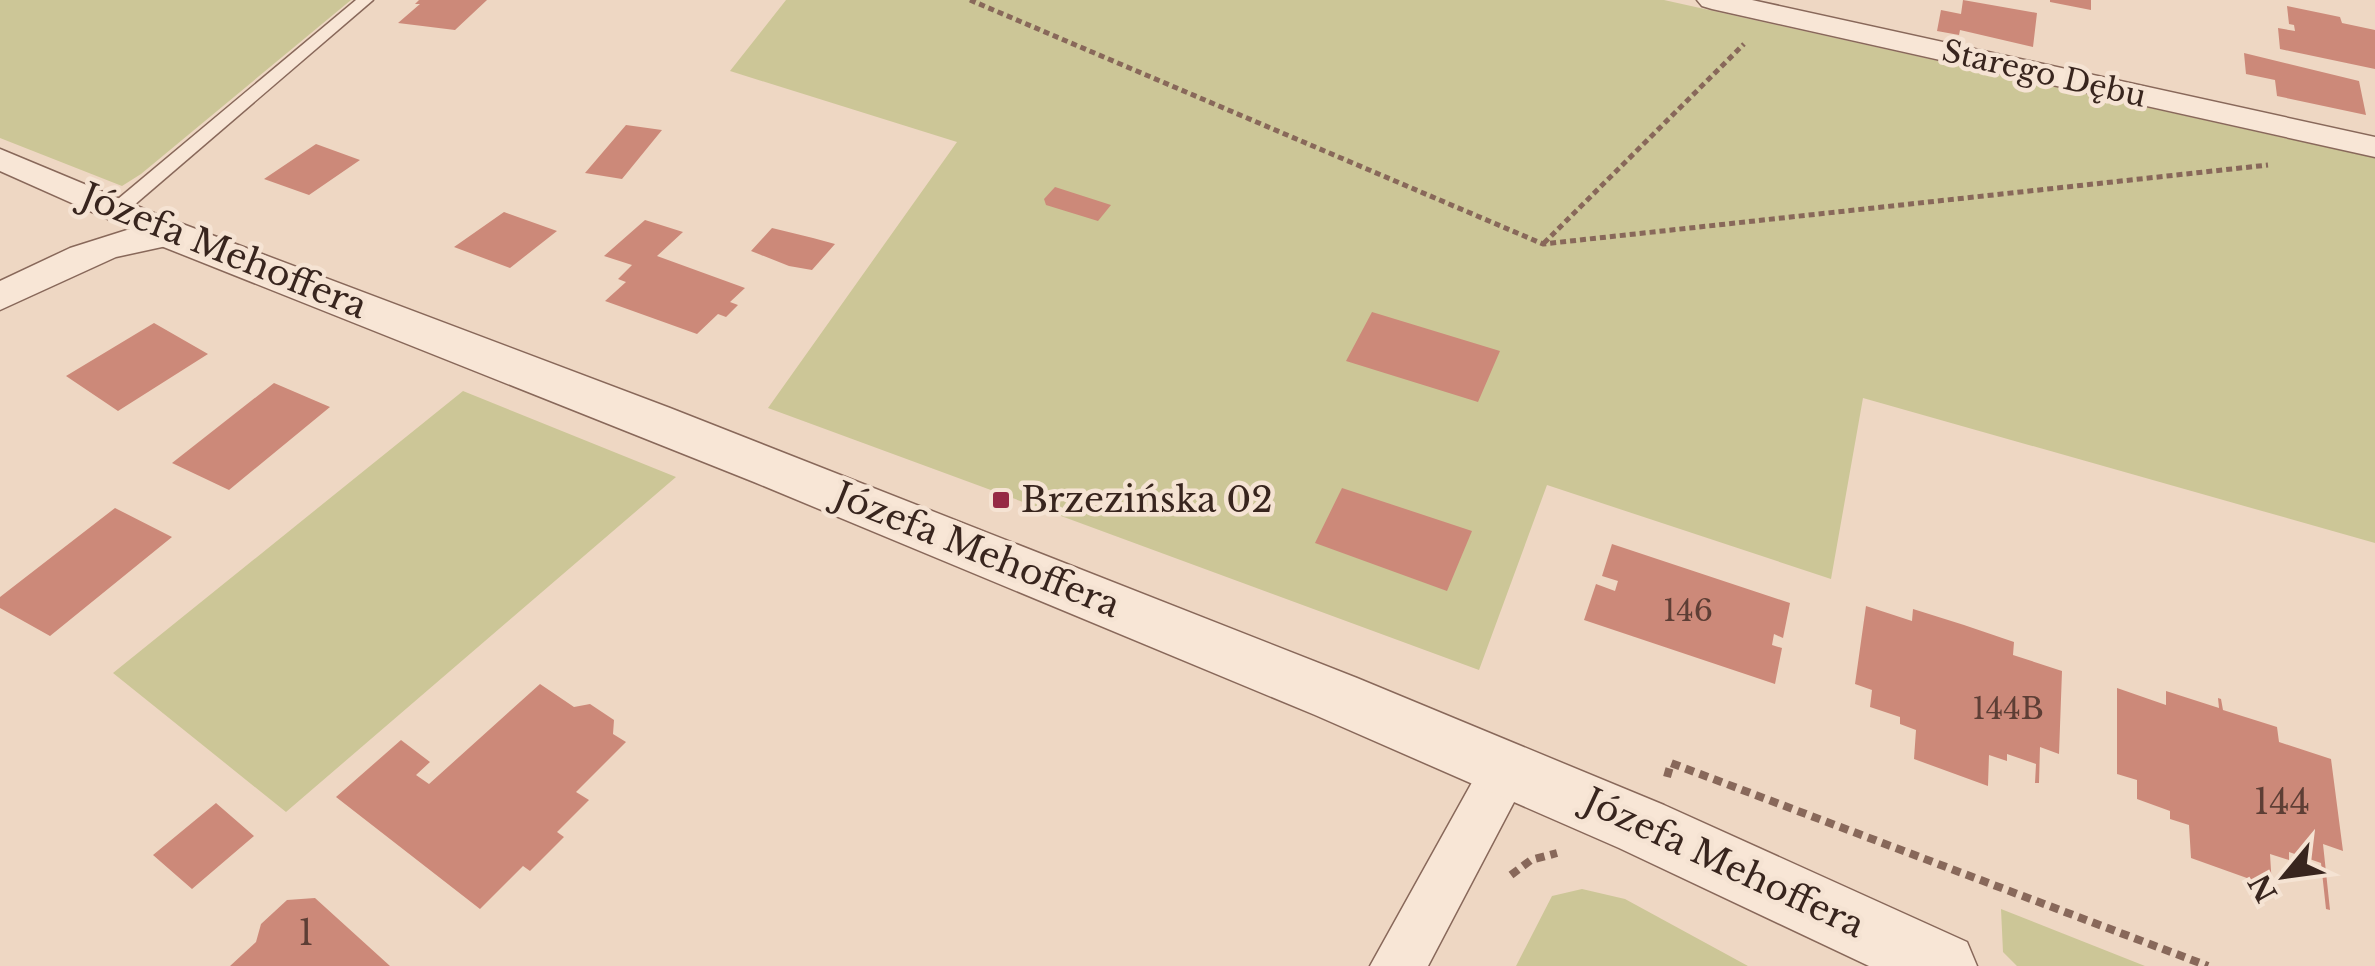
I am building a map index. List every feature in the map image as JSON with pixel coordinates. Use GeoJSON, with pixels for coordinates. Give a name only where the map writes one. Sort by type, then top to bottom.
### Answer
{"type":"FeatureCollection","features":[{"type":"Feature","properties":{"kind":"street","name":"Starego Dębu"},"geometry":{"type":"LineString","coordinates":[[1712,0],[2375,147]]}},
{"type":"Feature","properties":{"kind":"street","name":"Józefa Mehoffera"},"geometry":{"type":"LineString","coordinates":[[0,159],[172,234],[757,459],[1508,766],[1651,827],[1943,966]]}},
{"type":"Feature","properties":{"kind":"street"},"geometry":{"type":"LineString","coordinates":[[0,298],[94,249],[141,236],[172,234]]}},
{"type":"Feature","properties":{"kind":"street"},"geometry":{"type":"LineString","coordinates":[[1398,966],[1508,766]]}},
{"type":"Feature","properties":{"kind":"lane"},"geometry":{"type":"LineString","coordinates":[[119,208],[365,0]]}},
{"type":"Feature","properties":{"kind":"path"},"geometry":{"type":"LineString","coordinates":[[970,0],[1543,244],[2277,164],[2334,138]]}},
{"type":"Feature","properties":{"kind":"path"},"geometry":{"type":"LineString","coordinates":[[1543,244],[1764,25],[1766,12]]}},
{"type":"Feature","properties":{"kind":"shaded area"},"geometry":{"type":"Polygon","coordinates":[[[0,0],[351,0],[122,186],[0,138],[0,0]]]}},
{"type":"Feature","properties":{"kind":"shaded area"},"geometry":{"type":"Polygon","coordinates":[[[786,0],[1664,0],[2375,158],[2375,543],[1863,398],[1831,579],[1547,485],[1479,670],[768,408],[957,142],[730,71],[786,0]]]}},
{"type":"Feature","properties":{"kind":"shaded area"},"geometry":{"type":"Polygon","coordinates":[[[463,391],[676,477],[286,812],[113,673],[463,391]]]}},
{"type":"Feature","properties":{"kind":"shaded area"},"geometry":{"type":"Polygon","coordinates":[[[1582,889],[1625,899],[1748,966],[1516,966],[1552,896],[1582,889]]]}},
{"type":"Feature","properties":{"kind":"shaded area"},"geometry":{"type":"Polygon","coordinates":[[[2001,909],[2145,966],[2017,966],[2003,952],[2001,909]]]}},
{"type":"Feature","properties":{"kind":"building"},"geometry":{"type":"Polygon","coordinates":[[[419,0],[487,0],[455,30],[398,23],[420,4],[415,4],[419,0]]]}},
{"type":"Feature","properties":{"kind":"building"},"geometry":{"type":"Polygon","coordinates":[[[1963,0],[2037,13],[2033,47],[1960,30],[1959,35],[1937,31],[1941,10],[1961,14],[1963,0]]]}},
{"type":"Feature","properties":{"kind":"building"},"geometry":{"type":"Polygon","coordinates":[[[2091,0],[2091,10],[2050,2],[2091,0]]]}},
{"type":"Feature","properties":{"kind":"building"},"geometry":{"type":"Polygon","coordinates":[[[2287,6],[2340,17],[2342,23],[2375,30],[2375,69],[2280,49],[2278,28],[2295,31],[2294,25],[2289,24],[2287,6]]]}},
{"type":"Feature","properties":{"kind":"building"},"geometry":{"type":"Polygon","coordinates":[[[2244,53],[2359,81],[2366,115],[2277,96],[2275,80],[2246,74],[2244,53]]]}},
{"type":"Feature","properties":{"kind":"building"},"geometry":{"type":"Polygon","coordinates":[[[626,125],[662,130],[622,179],[585,173],[626,125]]]}},
{"type":"Feature","properties":{"kind":"building"},"geometry":{"type":"Polygon","coordinates":[[[316,144],[360,160],[309,195],[264,179],[316,144]]]}},
{"type":"Feature","properties":{"kind":"building"},"geometry":{"type":"Polygon","coordinates":[[[1055,187],[1111,205],[1098,221],[1046,205],[1044,199],[1055,187]]]}},
{"type":"Feature","properties":{"kind":"building"},"geometry":{"type":"Polygon","coordinates":[[[504,212],[557,231],[510,268],[454,247],[504,212]]]}},
{"type":"Feature","properties":{"kind":"building"},"geometry":{"type":"Polygon","coordinates":[[[645,220],[683,232],[657,256],[745,288],[730,302],[738,305],[726,317],[718,314],[697,334],[605,301],[626,282],[618,279],[632,265],[604,256],[645,220]]]}},
{"type":"Feature","properties":{"kind":"building"},"geometry":{"type":"Polygon","coordinates":[[[772,228],[835,244],[812,270],[789,266],[751,251],[772,228]]]}},
{"type":"Feature","properties":{"kind":"building"},"geometry":{"type":"Polygon","coordinates":[[[1372,312],[1500,351],[1478,402],[1346,361],[1372,312]]]}},
{"type":"Feature","properties":{"kind":"building"},"geometry":{"type":"Polygon","coordinates":[[[154,323],[208,354],[118,411],[66,376],[154,323]]]}},
{"type":"Feature","properties":{"kind":"building"},"geometry":{"type":"Polygon","coordinates":[[[274,383],[330,407],[229,490],[172,463],[274,383]]]}},
{"type":"Feature","properties":{"kind":"building"},"geometry":{"type":"Polygon","coordinates":[[[1342,488],[1472,531],[1447,591],[1315,543],[1342,488]]]}},
{"type":"Feature","properties":{"kind":"building"},"geometry":{"type":"Polygon","coordinates":[[[115,508],[172,537],[50,636],[0,608],[0,597],[115,508]]]}},
{"type":"Feature","properties":{"kind":"building"},"geometry":{"type":"Polygon","coordinates":[[[1612,544],[1790,603],[1783,638],[1774,634],[1772,645],[1782,648],[1775,684],[1584,620],[1596,584],[1615,591],[1618,581],[1602,576],[1612,544]]]}},
{"type":"Feature","properties":{"kind":"building"},"geometry":{"type":"Polygon","coordinates":[[[1866,606],[1912,621],[1913,609],[1964,625],[2014,642],[2013,655],[2062,671],[2059,754],[2040,747],[2039,783],[2035,783],[2036,764],[2007,754],[2007,761],[1989,755],[1988,786],[1914,759],[1916,730],[1900,724],[1900,717],[1870,707],[1872,690],[1855,684],[1866,606]]]}},
{"type":"Feature","properties":{"kind":"building"},"geometry":{"type":"Polygon","coordinates":[[[540,684],[574,707],[590,704],[614,720],[613,734],[626,742],[576,792],[589,800],[557,832],[564,837],[530,871],[523,866],[480,909],[336,797],[401,740],[430,762],[416,775],[429,784],[540,684]]]}},
{"type":"Feature","properties":{"kind":"building"},"geometry":{"type":"Polygon","coordinates":[[[2117,688],[2166,705],[2166,691],[2219,708],[2218,698],[2223,710],[2277,727],[2279,742],[2331,759],[2343,851],[2323,844],[2330,910],[2326,909],[2321,863],[2289,852],[2289,860],[2270,854],[2272,887],[2191,858],[2189,825],[2170,819],[2170,811],[2137,799],[2137,780],[2117,774],[2117,688]]]}},
{"type":"Feature","properties":{"kind":"building"},"geometry":{"type":"Polygon","coordinates":[[[216,803],[254,836],[192,889],[153,855],[216,803]]]}},
{"type":"Feature","properties":{"kind":"building"},"geometry":{"type":"Polygon","coordinates":[[[315,898],[390,966],[230,966],[256,942],[261,924],[287,900],[315,898]]]}},
{"type":"Feature","properties":{"kind":"place","name":"Brzezińska 02"},"geometry":{"type":"Point","coordinates":[1001,500]}}]}
